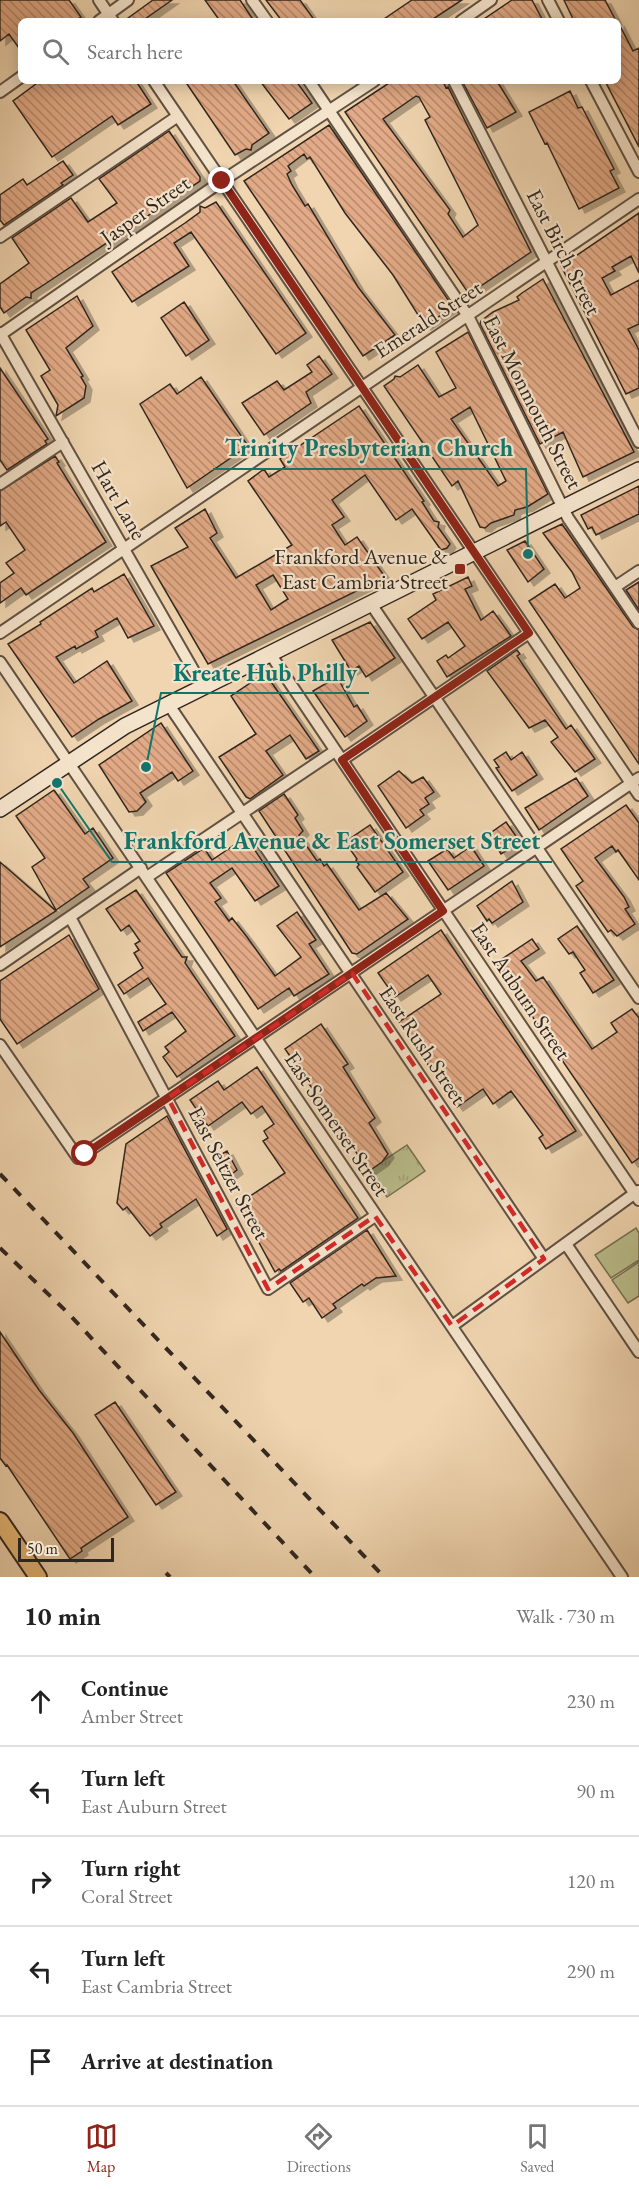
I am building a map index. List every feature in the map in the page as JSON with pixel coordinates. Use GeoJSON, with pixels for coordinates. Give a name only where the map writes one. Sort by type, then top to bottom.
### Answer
{"type":"FeatureCollection","features":[{"type":"Feature","properties":{"kind":"main road"},"geometry":{"type":"LineString","coordinates":[[0,809],[114,732],[639,470]]}},
{"type":"Feature","properties":{"kind":"main road"},"geometry":{"type":"LineString","coordinates":[[0,1521],[38,1577]]}},
{"type":"Feature","properties":{"kind":"street"},"geometry":{"type":"LineString","coordinates":[[99,0],[111,17],[128,0]]}},
{"type":"Feature","properties":{"kind":"street"},"geometry":{"type":"LineString","coordinates":[[252,0],[265,18]]}},
{"type":"Feature","properties":{"kind":"street"},"geometry":{"type":"LineString","coordinates":[[465,18],[492,0]]}},
{"type":"Feature","properties":{"kind":"street"},"geometry":{"type":"LineString","coordinates":[[548,0],[557,18]]}},
{"type":"Feature","properties":{"kind":"street"},"geometry":{"type":"LineString","coordinates":[[0,92],[18,79]]}},
{"type":"Feature","properties":{"kind":"street"},"geometry":{"type":"LineString","coordinates":[[156,84],[529,633],[635,781],[639,795]]}},
{"type":"Feature","properties":{"kind":"street","name":"East Monmouth Street"},"geometry":{"type":"LineString","coordinates":[[311,84],[468,316],[564,509],[639,622]]}},
{"type":"Feature","properties":{"kind":"street","name":"Jasper Street"},"geometry":{"type":"LineString","coordinates":[[0,334],[222,181],[369,84]]}},
{"type":"Feature","properties":{"kind":"street","name":"East Birch Street"},"geometry":{"type":"LineString","coordinates":[[456,84],[639,441]]}},
{"type":"Feature","properties":{"kind":"street"},"geometry":{"type":"LineString","coordinates":[[593,84],[639,172]]}},
{"type":"Feature","properties":{"kind":"street"},"geometry":{"type":"LineString","coordinates":[[0,237],[178,116]]}},
{"type":"Feature","properties":{"kind":"street","name":"Emerald Street"},"geometry":{"type":"LineString","coordinates":[[0,633],[126,549],[361,386],[548,263],[639,199]]}},
{"type":"Feature","properties":{"kind":"street","name":"Hart Lane"},"geometry":{"type":"LineString","coordinates":[[0,334],[126,549],[203,687]]}},
{"type":"Feature","properties":{"kind":"street"},"geometry":{"type":"LineString","coordinates":[[0,484],[63,442]]}},
{"type":"Feature","properties":{"kind":"street"},"geometry":{"type":"LineString","coordinates":[[615,587],[639,571]]}},
{"type":"Feature","properties":{"kind":"street"},"geometry":{"type":"LineString","coordinates":[[371,604],[639,998]]}},
{"type":"Feature","properties":{"kind":"street"},"geometry":{"type":"LineString","coordinates":[[0,965],[70,917],[435,697],[529,633]]}},
{"type":"Feature","properties":{"kind":"street","name":"East Auburn Street"},"geometry":{"type":"LineString","coordinates":[[271,655],[638,1195]]}},
{"type":"Feature","properties":{"kind":"street","name":"East Somerset Street"},"geometry":{"type":"LineString","coordinates":[[0,662],[622,1577]]}},
{"type":"Feature","properties":{"kind":"street","name":"East Rush Street"},"geometry":{"type":"LineString","coordinates":[[169,705],[544,1259]]}},
{"type":"Feature","properties":{"kind":"street"},"geometry":{"type":"LineString","coordinates":[[0,1046],[78,1158],[635,781]]}},
{"type":"Feature","properties":{"kind":"street","name":"East Seltzer Street"},"geometry":{"type":"LineString","coordinates":[[70,917],[268,1289],[375,1216]]}},
{"type":"Feature","properties":{"kind":"street"},"geometry":{"type":"LineString","coordinates":[[452,1326],[544,1259],[638,1195]]}},
{"type":"Feature","properties":{"kind":"street"},"geometry":{"type":"LineString","coordinates":[[566,1244],[639,1352]]}},
{"type":"Feature","properties":{"kind":"highlighted area"},"geometry":{"type":"Polygon","coordinates":[[[352,973],[544,1259],[452,1326],[375,1216],[268,1289],[168,1098],[352,973]]]}},
{"type":"Feature","properties":{"kind":"green space"},"geometry":{"type":"Polygon","coordinates":[[[407,1145],[425,1171],[387,1197],[368,1171],[407,1145]]]}},
{"type":"Feature","properties":{"kind":"green space"},"geometry":{"type":"Polygon","coordinates":[[[636,1228],[639,1233],[639,1260],[611,1278],[595,1255],[636,1228]]]}},
{"type":"Feature","properties":{"kind":"green space"},"geometry":{"type":"Polygon","coordinates":[[[639,1262],[639,1296],[628,1303],[612,1280],[639,1262]]]}},
{"type":"Feature","properties":{"kind":"building"},"geometry":{"type":"Polygon","coordinates":[[[0,0],[69,0],[81,17],[18,18],[18,47],[9,34],[0,41],[0,0]]]}},
{"type":"Feature","properties":{"kind":"building"},"geometry":{"type":"Polygon","coordinates":[[[153,0],[172,0],[146,18],[128,18],[153,0]]]}},
{"type":"Feature","properties":{"kind":"building"},"geometry":{"type":"Polygon","coordinates":[[[205,0],[240,0],[252,18],[218,18],[205,0]]]}},
{"type":"Feature","properties":{"kind":"building"},"geometry":{"type":"Polygon","coordinates":[[[266,0],[300,0],[313,18],[280,18],[266,0]]]}},
{"type":"Feature","properties":{"kind":"building"},"geometry":{"type":"Polygon","coordinates":[[[412,0],[462,0],[435,18],[385,18],[412,0]]]}},
{"type":"Feature","properties":{"kind":"building"},"geometry":{"type":"Polygon","coordinates":[[[512,0],[532,0],[541,18],[485,18],[512,0]]]}},
{"type":"Feature","properties":{"kind":"building"},"geometry":{"type":"Polygon","coordinates":[[[564,0],[605,0],[614,18],[573,18],[564,0]]]}},
{"type":"Feature","properties":{"kind":"building"},"geometry":{"type":"Polygon","coordinates":[[[621,28],[633,51],[639,48],[639,147],[607,84],[621,84],[621,28]]]}},
{"type":"Feature","properties":{"kind":"building"},"geometry":{"type":"Polygon","coordinates":[[[36,84],[138,84],[151,104],[118,125],[112,116],[52,157],[13,101],[36,84]]]}},
{"type":"Feature","properties":{"kind":"building"},"geometry":{"type":"Polygon","coordinates":[[[187,84],[235,84],[269,133],[252,145],[251,150],[246,149],[235,155],[187,84]]]}},
{"type":"Feature","properties":{"kind":"building"},"geometry":{"type":"Polygon","coordinates":[[[262,84],[298,84],[312,103],[289,119],[262,84]]]}},
{"type":"Feature","properties":{"kind":"building"},"geometry":{"type":"Polygon","coordinates":[[[387,84],[444,84],[446,88],[448,87],[531,252],[469,294],[345,112],[387,84]],[[416,96],[383,119],[450,210],[448,214],[463,237],[478,225],[425,120],[430,117],[419,97],[416,96]]]}},
{"type":"Feature","properties":{"kind":"building"},"geometry":{"type":"Polygon","coordinates":[[[464,84],[499,84],[516,112],[487,128],[464,84]]]}},
{"type":"Feature","properties":{"kind":"building"},"geometry":{"type":"Polygon","coordinates":[[[570,91],[578,108],[582,107],[614,169],[610,171],[619,188],[579,209],[529,112],[570,91]]]}},
{"type":"Feature","properties":{"kind":"building"},"geometry":{"type":"Polygon","coordinates":[[[329,125],[453,307],[425,326],[393,275],[345,213],[310,157],[307,159],[304,154],[288,166],[291,171],[287,174],[292,185],[305,206],[308,204],[358,287],[395,335],[363,356],[244,181],[329,125]]]}},
{"type":"Feature","properties":{"kind":"building"},"geometry":{"type":"Polygon","coordinates":[[[169,131],[200,177],[200,181],[31,293],[31,298],[26,297],[4,313],[0,307],[0,284],[29,263],[12,238],[71,198],[88,222],[117,203],[99,179],[169,131]]]}},
{"type":"Feature","properties":{"kind":"building"},"geometry":{"type":"Polygon","coordinates":[[[63,161],[73,175],[61,183],[63,185],[4,225],[0,220],[0,195],[23,179],[27,185],[63,161]]]}},
{"type":"Feature","properties":{"kind":"building"},"geometry":{"type":"Polygon","coordinates":[[[216,202],[306,333],[276,354],[191,232],[174,243],[189,266],[132,302],[112,272],[200,212],[200,206],[205,208],[216,202]]]}},
{"type":"Feature","properties":{"kind":"building"},"geometry":{"type":"Polygon","coordinates":[[[639,213],[639,273],[631,256],[612,267],[615,271],[602,278],[611,295],[639,280],[639,324],[628,329],[639,350],[639,388],[626,394],[561,266],[639,213]]]}},
{"type":"Feature","properties":{"kind":"building"},"geometry":{"type":"Polygon","coordinates":[[[543,279],[634,452],[583,477],[563,432],[540,444],[480,324],[493,312],[519,300],[517,297],[543,279]]]}},
{"type":"Feature","properties":{"kind":"building"},"geometry":{"type":"Polygon","coordinates":[[[77,296],[93,326],[66,348],[83,376],[81,377],[86,386],[84,398],[56,416],[58,405],[41,376],[50,370],[26,330],[77,296]]]}},
{"type":"Feature","properties":{"kind":"building"},"geometry":{"type":"Polygon","coordinates":[[[184,302],[209,340],[186,356],[161,318],[184,302]]]}},
{"type":"Feature","properties":{"kind":"building"},"geometry":{"type":"Polygon","coordinates":[[[468,332],[548,494],[527,507],[515,510],[514,515],[491,523],[485,528],[480,527],[458,481],[452,486],[384,386],[395,376],[400,377],[418,365],[439,397],[456,388],[436,352],[468,332]],[[470,407],[451,419],[498,486],[506,481],[470,407]]]}},
{"type":"Feature","properties":{"kind":"building"},"geometry":{"type":"Polygon","coordinates":[[[319,356],[332,374],[306,392],[311,403],[264,435],[242,403],[277,381],[284,390],[312,372],[307,365],[319,356]]]}},
{"type":"Feature","properties":{"kind":"building"},"geometry":{"type":"Polygon","coordinates":[[[0,368],[48,439],[45,441],[47,444],[7,470],[0,460],[0,368]]]}},
{"type":"Feature","properties":{"kind":"building"},"geometry":{"type":"Polygon","coordinates":[[[201,377],[248,446],[187,488],[140,404],[170,384],[177,394],[201,377]]]}},
{"type":"Feature","properties":{"kind":"building"},"geometry":{"type":"Polygon","coordinates":[[[359,406],[424,501],[422,502],[434,521],[439,522],[438,527],[450,544],[441,550],[412,509],[396,520],[365,475],[332,500],[344,517],[332,525],[345,545],[357,537],[385,577],[208,664],[151,566],[188,547],[175,528],[205,509],[217,533],[210,538],[236,578],[292,545],[248,481],[264,469],[269,477],[285,467],[280,459],[359,406]],[[273,575],[256,585],[271,610],[288,599],[273,575]]]}},
{"type":"Feature","properties":{"kind":"building"},"geometry":{"type":"Polygon","coordinates":[[[55,456],[59,462],[57,463],[106,542],[26,595],[21,588],[0,603],[0,583],[14,573],[6,563],[25,550],[6,522],[0,526],[0,491],[55,456]]]}},
{"type":"Feature","properties":{"kind":"building"},"geometry":{"type":"Polygon","coordinates":[[[639,486],[639,514],[596,535],[592,527],[588,529],[581,515],[639,486]]]}},
{"type":"Feature","properties":{"kind":"building"},"geometry":{"type":"Polygon","coordinates":[[[562,524],[633,627],[639,630],[639,764],[529,601],[555,584],[565,598],[580,588],[572,572],[543,533],[562,524]]]}},
{"type":"Feature","properties":{"kind":"building"},"geometry":{"type":"Polygon","coordinates":[[[525,541],[544,569],[528,582],[507,550],[525,541]]]}},
{"type":"Feature","properties":{"kind":"building"},"geometry":{"type":"Polygon","coordinates":[[[124,574],[154,626],[128,638],[117,618],[95,631],[98,637],[56,657],[74,683],[107,661],[132,701],[72,737],[8,644],[92,588],[94,592],[124,574]]]}},
{"type":"Feature","properties":{"kind":"building"},"geometry":{"type":"Polygon","coordinates":[[[468,577],[472,586],[465,589],[481,620],[493,611],[511,636],[447,677],[437,661],[446,655],[448,658],[465,646],[448,622],[422,639],[408,619],[436,600],[433,594],[468,577]]]}},
{"type":"Feature","properties":{"kind":"building"},"geometry":{"type":"Polygon","coordinates":[[[639,582],[639,610],[626,590],[639,582]]]}},
{"type":"Feature","properties":{"kind":"building"},"geometry":{"type":"Polygon","coordinates":[[[370,622],[395,658],[366,677],[359,666],[351,671],[332,640],[370,622]]]}},
{"type":"Feature","properties":{"kind":"building"},"geometry":{"type":"Polygon","coordinates":[[[517,650],[520,654],[517,656],[566,729],[571,725],[595,759],[575,772],[551,742],[558,737],[545,720],[529,728],[487,671],[517,650]]]}},
{"type":"Feature","properties":{"kind":"building"},"geometry":{"type":"Polygon","coordinates":[[[265,673],[319,751],[306,759],[290,735],[266,751],[283,775],[250,799],[246,797],[219,757],[256,734],[231,696],[265,673]]]}},
{"type":"Feature","properties":{"kind":"building"},"geometry":{"type":"Polygon","coordinates":[[[337,677],[354,707],[357,705],[367,721],[345,737],[313,691],[337,677]]]}},
{"type":"Feature","properties":{"kind":"building"},"geometry":{"type":"Polygon","coordinates":[[[161,723],[193,771],[178,781],[172,772],[140,793],[146,802],[137,811],[129,812],[99,765],[161,723]]]}},
{"type":"Feature","properties":{"kind":"building"},"geometry":{"type":"Polygon","coordinates":[[[506,752],[511,760],[522,752],[537,775],[512,791],[496,768],[499,767],[494,760],[506,752]]]}},
{"type":"Feature","properties":{"kind":"building"},"geometry":{"type":"Polygon","coordinates":[[[399,771],[412,783],[423,777],[434,792],[425,798],[429,804],[420,810],[424,815],[406,828],[378,786],[399,771]]]}},
{"type":"Feature","properties":{"kind":"building"},"geometry":{"type":"Polygon","coordinates":[[[576,778],[588,796],[539,830],[525,808],[576,778]]]}},
{"type":"Feature","properties":{"kind":"building"},"geometry":{"type":"Polygon","coordinates":[[[54,790],[85,834],[93,828],[113,858],[83,879],[89,887],[56,910],[32,867],[45,858],[16,816],[54,790]]]}},
{"type":"Feature","properties":{"kind":"building"},"geometry":{"type":"Polygon","coordinates":[[[284,794],[298,815],[295,818],[303,831],[299,835],[317,861],[320,859],[324,866],[327,864],[359,910],[386,893],[408,919],[357,954],[352,953],[259,811],[284,794]]]}},
{"type":"Feature","properties":{"kind":"building"},"geometry":{"type":"Polygon","coordinates":[[[626,805],[639,823],[639,880],[618,850],[616,852],[612,846],[595,858],[624,897],[629,907],[625,909],[635,924],[617,936],[611,930],[608,932],[576,886],[583,881],[561,849],[626,805]]]}},
{"type":"Feature","properties":{"kind":"building"},"geometry":{"type":"Polygon","coordinates":[[[506,822],[520,842],[501,854],[489,834],[506,822]]]}},
{"type":"Feature","properties":{"kind":"building"},"geometry":{"type":"Polygon","coordinates":[[[370,825],[403,872],[375,892],[357,867],[359,865],[357,859],[345,842],[370,825]]]}},
{"type":"Feature","properties":{"kind":"building"},"geometry":{"type":"Polygon","coordinates":[[[246,837],[279,886],[255,901],[232,868],[210,883],[221,898],[215,902],[229,921],[232,918],[275,976],[301,957],[277,926],[297,912],[316,940],[309,944],[329,974],[294,996],[289,988],[258,1009],[166,873],[204,848],[212,860],[246,837]]]}},
{"type":"Feature","properties":{"kind":"building"},"geometry":{"type":"Polygon","coordinates":[[[471,846],[484,866],[448,890],[428,861],[447,849],[454,858],[471,846]]]}},
{"type":"Feature","properties":{"kind":"building"},"geometry":{"type":"Polygon","coordinates":[[[0,862],[56,911],[0,947],[0,862]]]}},
{"type":"Feature","properties":{"kind":"building"},"geometry":{"type":"Polygon","coordinates":[[[512,881],[523,902],[492,923],[489,919],[487,921],[477,906],[512,881]]]}},
{"type":"Feature","properties":{"kind":"building"},"geometry":{"type":"Polygon","coordinates":[[[136,890],[182,957],[187,957],[185,963],[235,1036],[177,1077],[163,1057],[169,1052],[165,1047],[186,1031],[172,1012],[143,1031],[138,1022],[166,1004],[148,978],[124,994],[118,985],[143,968],[134,953],[139,950],[135,944],[140,941],[129,925],[121,931],[106,909],[136,890]]]}},
{"type":"Feature","properties":{"kind":"building"},"geometry":{"type":"Polygon","coordinates":[[[577,926],[614,980],[593,993],[580,973],[585,970],[573,952],[569,954],[558,939],[577,926]]]}},
{"type":"Feature","properties":{"kind":"building"},"geometry":{"type":"Polygon","coordinates":[[[441,930],[576,1131],[546,1149],[539,1138],[543,1135],[511,1091],[493,1104],[483,1089],[457,1107],[399,1022],[441,994],[428,975],[395,997],[378,973],[441,930]]]}},
{"type":"Feature","properties":{"kind":"building"},"geometry":{"type":"Polygon","coordinates":[[[69,935],[99,989],[17,1044],[0,1019],[0,981],[69,935]]]}},
{"type":"Feature","properties":{"kind":"building"},"geometry":{"type":"Polygon","coordinates":[[[532,939],[539,949],[521,961],[536,981],[543,977],[592,1049],[617,1032],[611,1023],[632,1009],[639,1018],[639,1158],[632,1163],[496,963],[532,939]]]}},
{"type":"Feature","properties":{"kind":"building"},"geometry":{"type":"Polygon","coordinates":[[[321,1024],[348,1064],[343,1067],[375,1118],[369,1123],[388,1154],[382,1162],[369,1171],[285,1049],[321,1024]]]}},
{"type":"Feature","properties":{"kind":"building"},"geometry":{"type":"Polygon","coordinates":[[[257,1067],[358,1218],[281,1271],[279,1269],[275,1272],[238,1204],[285,1173],[263,1141],[268,1138],[264,1131],[274,1124],[262,1106],[251,1114],[242,1102],[208,1126],[190,1100],[218,1081],[224,1090],[257,1067]]]}},
{"type":"Feature","properties":{"kind":"building"},"geometry":{"type":"Polygon","coordinates":[[[167,1116],[227,1229],[217,1236],[196,1199],[160,1224],[162,1227],[150,1236],[127,1207],[123,1210],[117,1203],[126,1144],[167,1116]]]}},
{"type":"Feature","properties":{"kind":"building"},"geometry":{"type":"Polygon","coordinates":[[[227,1151],[237,1170],[225,1179],[213,1159],[227,1151]]]}},
{"type":"Feature","properties":{"kind":"building"},"geometry":{"type":"Polygon","coordinates":[[[367,1230],[396,1276],[376,1278],[364,1286],[362,1284],[333,1304],[336,1308],[322,1318],[309,1298],[303,1302],[290,1283],[367,1230]]]}},
{"type":"Feature","properties":{"kind":"building"},"geometry":{"type":"Polygon","coordinates":[[[0,1332],[39,1390],[73,1433],[128,1517],[81,1548],[82,1551],[70,1559],[0,1458],[0,1332]]]}},
{"type":"Feature","properties":{"kind":"building"},"geometry":{"type":"Polygon","coordinates":[[[115,1402],[176,1492],[156,1505],[95,1415],[115,1402]]]}},
{"type":"Feature","properties":{"kind":"railway"},"geometry":{"type":"LineString","coordinates":[[0,1174],[384,1577]]}},
{"type":"Feature","properties":{"kind":"railway"},"geometry":{"type":"LineString","coordinates":[[0,1248],[67,1312],[315,1577]]}},
{"type":"Feature","properties":{"kind":"railway"},"geometry":{"type":"LineString","coordinates":[[166,1573],[170,1577]]}},
{"type":"Feature","properties":{"kind":"place","name":"Trinity Presbyterian Church"},"geometry":{"type":"Point","coordinates":[528,554]}},
{"type":"Feature","properties":{"kind":"place","name":"Frankford Avenue & East Cambria Street"},"geometry":{"type":"Point","coordinates":[460,569]}},
{"type":"Feature","properties":{"kind":"place","name":"Kreate Hub Philly"},"geometry":{"type":"Point","coordinates":[146,767]}},
{"type":"Feature","properties":{"kind":"place","name":"Frankford Avenue & East Somerset Street"},"geometry":{"type":"Point","coordinates":[57,783]}},
{"type":"Feature","properties":{"kind":"route"},"geometry":{"type":"LineString","coordinates":[[85,1154],[443,911],[342,760],[529,633],[222,181]]}}]}
